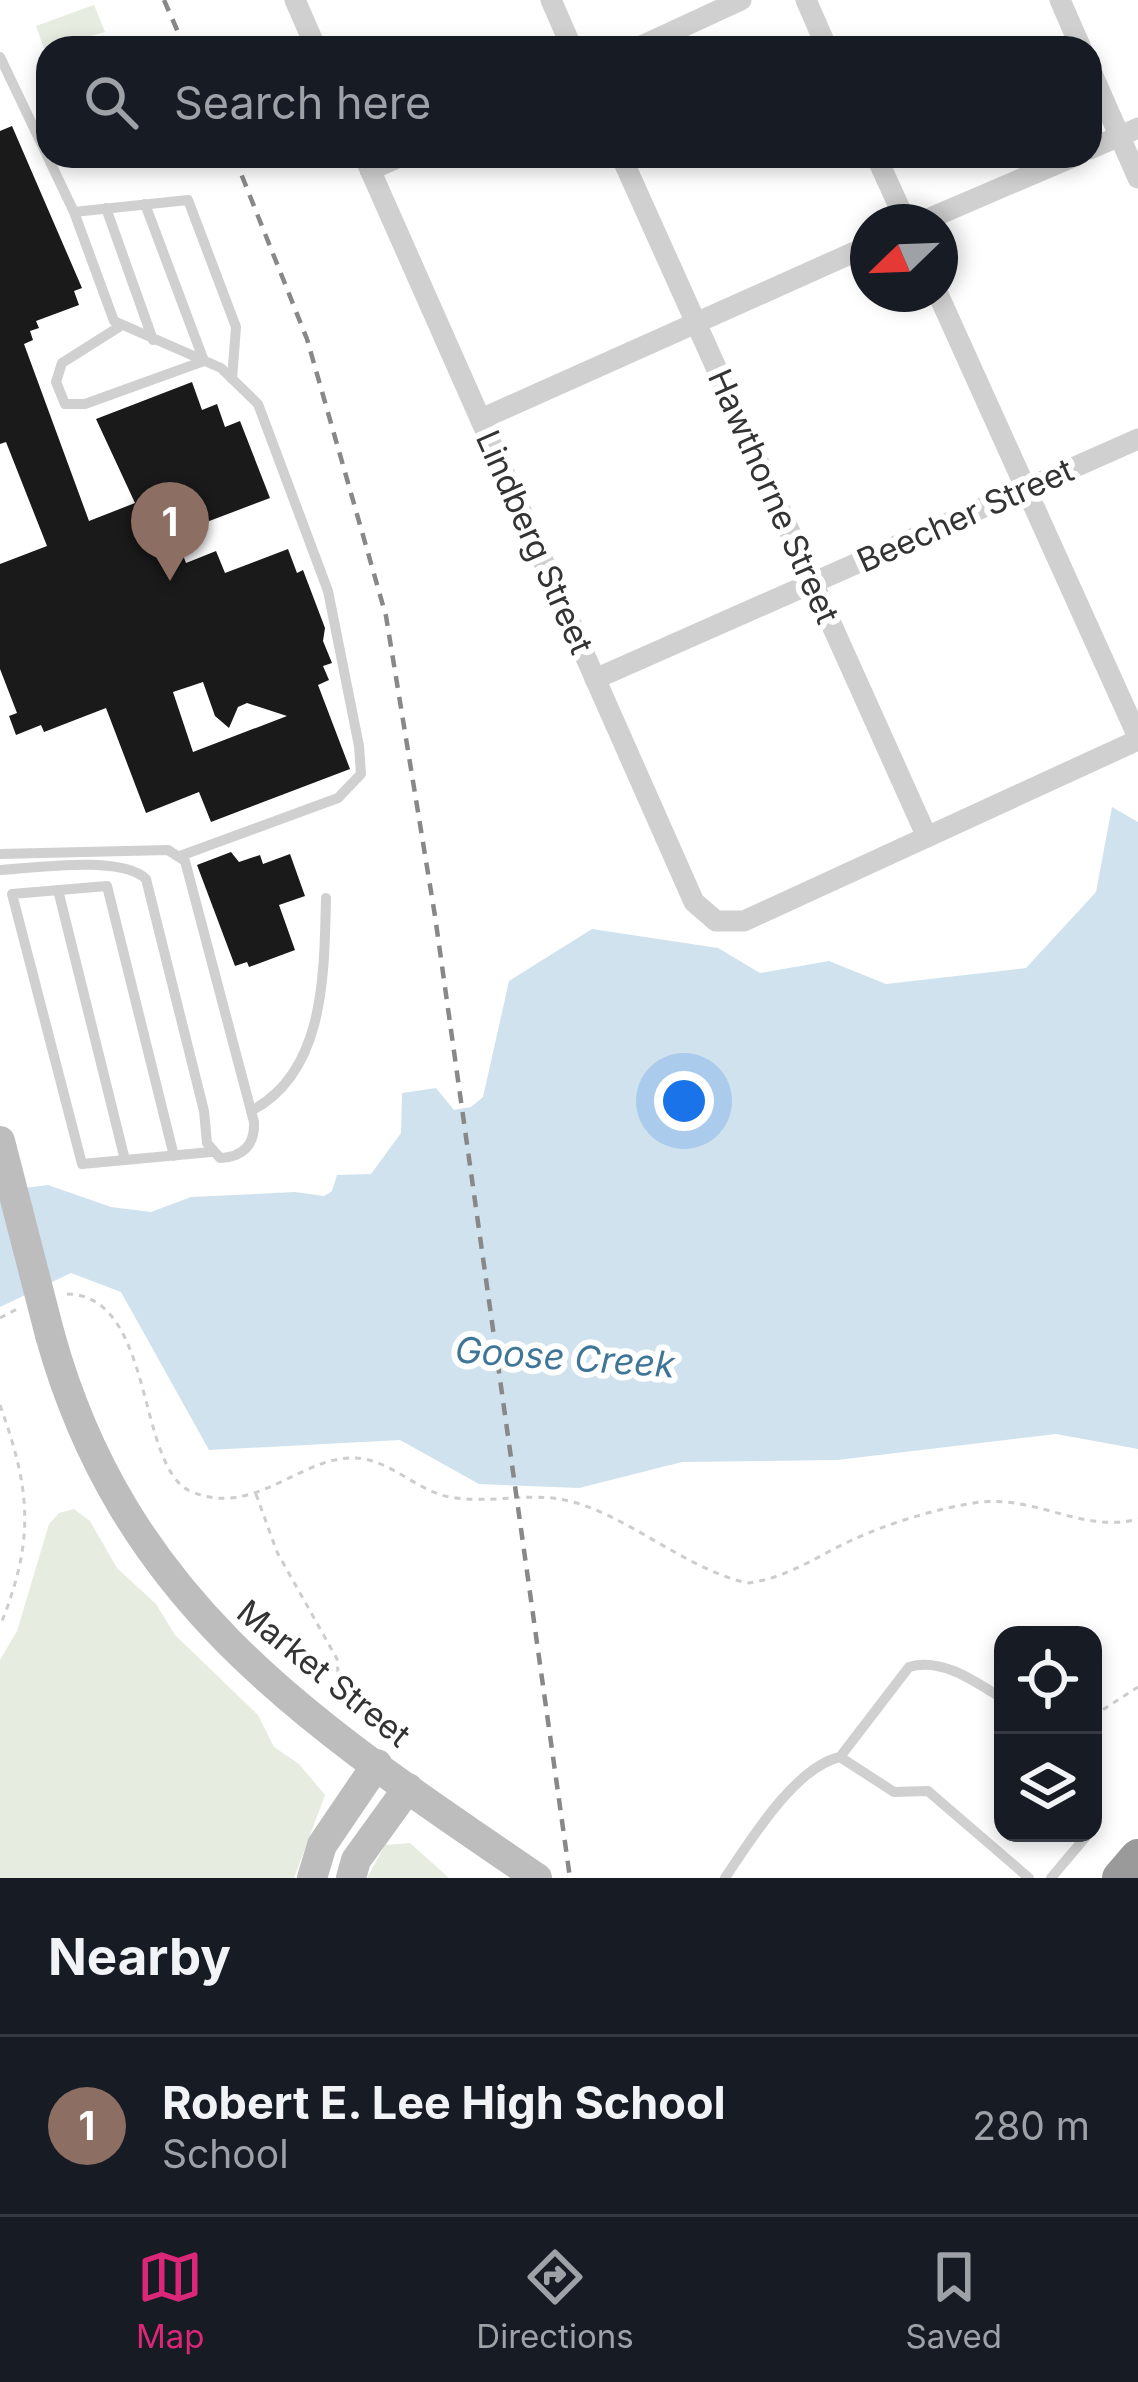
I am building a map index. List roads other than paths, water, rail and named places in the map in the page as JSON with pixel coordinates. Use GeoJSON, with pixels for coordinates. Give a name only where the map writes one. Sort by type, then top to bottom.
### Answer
{"type":"FeatureCollection","features":[{"type":"Feature","properties":{"kind":"highway"},"geometry":{"type":"LineString","coordinates":[[1120,1878],[1138,1858]]}},
{"type":"Feature","properties":{"kind":"main road","name":"Market Street"},"geometry":{"type":"LineString","coordinates":[[0,1141],[50,1335],[89,1447],[150,1555],[233,1651],[506,1868],[537,1878]]}},
{"type":"Feature","properties":{"kind":"main road"},"geometry":{"type":"LineString","coordinates":[[312,1878],[322,1845],[377,1764]]}},
{"type":"Feature","properties":{"kind":"main road"},"geometry":{"type":"LineString","coordinates":[[351,1878],[356,1861],[408,1788]]}},
{"type":"Feature","properties":{"kind":"street"},"geometry":{"type":"LineString","coordinates":[[295,0],[311,36]]}},
{"type":"Feature","properties":{"kind":"street"},"geometry":{"type":"LineString","coordinates":[[551,0],[567,36]]}},
{"type":"Feature","properties":{"kind":"street"},"geometry":{"type":"LineString","coordinates":[[663,36],[741,0]]}},
{"type":"Feature","properties":{"kind":"street"},"geometry":{"type":"LineString","coordinates":[[806,0],[822,36]]}},
{"type":"Feature","properties":{"kind":"street"},"geometry":{"type":"LineString","coordinates":[[1060,0],[1076,36]]}},
{"type":"Feature","properties":{"kind":"street"},"geometry":{"type":"LineString","coordinates":[[1102,88],[1129,132],[1138,178]]}},
{"type":"Feature","properties":{"kind":"street","name":"Lindberg Street"},"geometry":{"type":"LineString","coordinates":[[369,168],[694,902],[716,921],[744,920],[927,836]]}},
{"type":"Feature","properties":{"kind":"street","name":"Hawthorne Street"},"geometry":{"type":"LineString","coordinates":[[626,168],[927,836]]}},
{"type":"Feature","properties":{"kind":"street"},"geometry":{"type":"LineString","coordinates":[[881,168],[898,204]]}},
{"type":"Feature","properties":{"kind":"street"},"geometry":{"type":"LineString","coordinates":[[958,206],[1047,168]]}},
{"type":"Feature","properties":{"kind":"street"},"geometry":{"type":"LineString","coordinates":[[481,419],[850,254]]}},
{"type":"Feature","properties":{"kind":"street"},"geometry":{"type":"LineString","coordinates":[[927,836],[1138,739],[946,312]]}},
{"type":"Feature","properties":{"kind":"street","name":"Beecher Street"},"geometry":{"type":"LineString","coordinates":[[595,679],[1138,439]]}},
{"type":"Feature","properties":{"kind":"lane"},"geometry":{"type":"LineString","coordinates":[[0,57],[36,132]]}},
{"type":"Feature","properties":{"kind":"lane"},"geometry":{"type":"LineString","coordinates":[[53,168],[119,328],[204,361],[258,404],[328,591],[361,774],[347,791],[326,804],[214,839],[180,856]]}},
{"type":"Feature","properties":{"kind":"lane"},"geometry":{"type":"LineString","coordinates":[[74,212],[188,200],[236,327],[232,379]]}},
{"type":"Feature","properties":{"kind":"lane"},"geometry":{"type":"LineString","coordinates":[[145,205],[204,361]]}},
{"type":"Feature","properties":{"kind":"lane"},"geometry":{"type":"LineString","coordinates":[[106,208],[153,340]]}},
{"type":"Feature","properties":{"kind":"lane"},"geometry":{"type":"LineString","coordinates":[[119,328],[62,363],[56,382],[65,404],[85,404],[204,361]]}},
{"type":"Feature","properties":{"kind":"lane"},"geometry":{"type":"LineString","coordinates":[[0,854],[156,850],[180,856],[189,868],[251,1112],[254,1133],[243,1153],[82,1164],[12,894],[107,886]]}},
{"type":"Feature","properties":{"kind":"lane"},"geometry":{"type":"LineString","coordinates":[[0,870],[112,867],[138,871],[146,879],[211,1153]]}},
{"type":"Feature","properties":{"kind":"lane"},"geometry":{"type":"LineString","coordinates":[[112,867],[107,886],[174,1156]]}},
{"type":"Feature","properties":{"kind":"lane"},"geometry":{"type":"LineString","coordinates":[[58,890],[125,1160]]}},
{"type":"Feature","properties":{"kind":"lane"},"geometry":{"type":"LineString","coordinates":[[251,1112],[273,1100],[292,1078],[309,1041],[324,975],[326,898]]}},
{"type":"Feature","properties":{"kind":"lane"},"geometry":{"type":"LineString","coordinates":[[725,1878],[772,1810],[824,1762],[840,1757],[909,1667],[925,1662],[970,1678],[994,1693]]}},
{"type":"Feature","properties":{"kind":"lane"},"geometry":{"type":"LineString","coordinates":[[840,1757],[894,1792],[928,1791],[1029,1878]]}},
{"type":"Feature","properties":{"kind":"lane"},"geometry":{"type":"LineString","coordinates":[[1051,1878],[1081,1842]]}},
{"type":"Feature","properties":{"kind":"water","name":"Goose Creek"},"geometry":{"type":"Polygon","coordinates":[[[1112,807],[1138,822],[1138,1449],[1056,1434],[837,1460],[682,1462],[579,1488],[479,1484],[400,1440],[209,1450],[121,1292],[71,1273],[0,1307],[0,1191],[48,1185],[111,1207],[151,1212],[191,1197],[295,1192],[324,1196],[332,1191],[337,1175],[371,1174],[401,1133],[402,1093],[436,1088],[454,1110],[471,1107],[483,1097],[509,981],[592,929],[718,948],[760,973],[829,961],[886,984],[1026,968],[1096,892],[1112,807]]]}},
{"type":"Feature","properties":{"kind":"railway"},"geometry":{"type":"LineString","coordinates":[[164,0],[180,36]]}},
{"type":"Feature","properties":{"kind":"railway"},"geometry":{"type":"LineString","coordinates":[[239,168],[307,339],[386,616],[435,916],[570,1878]]}},
{"type":"Feature","properties":{"kind":"place","name":"Robert E. Lee High School"},"geometry":{"type":"Point","coordinates":[170,581]}}]}
